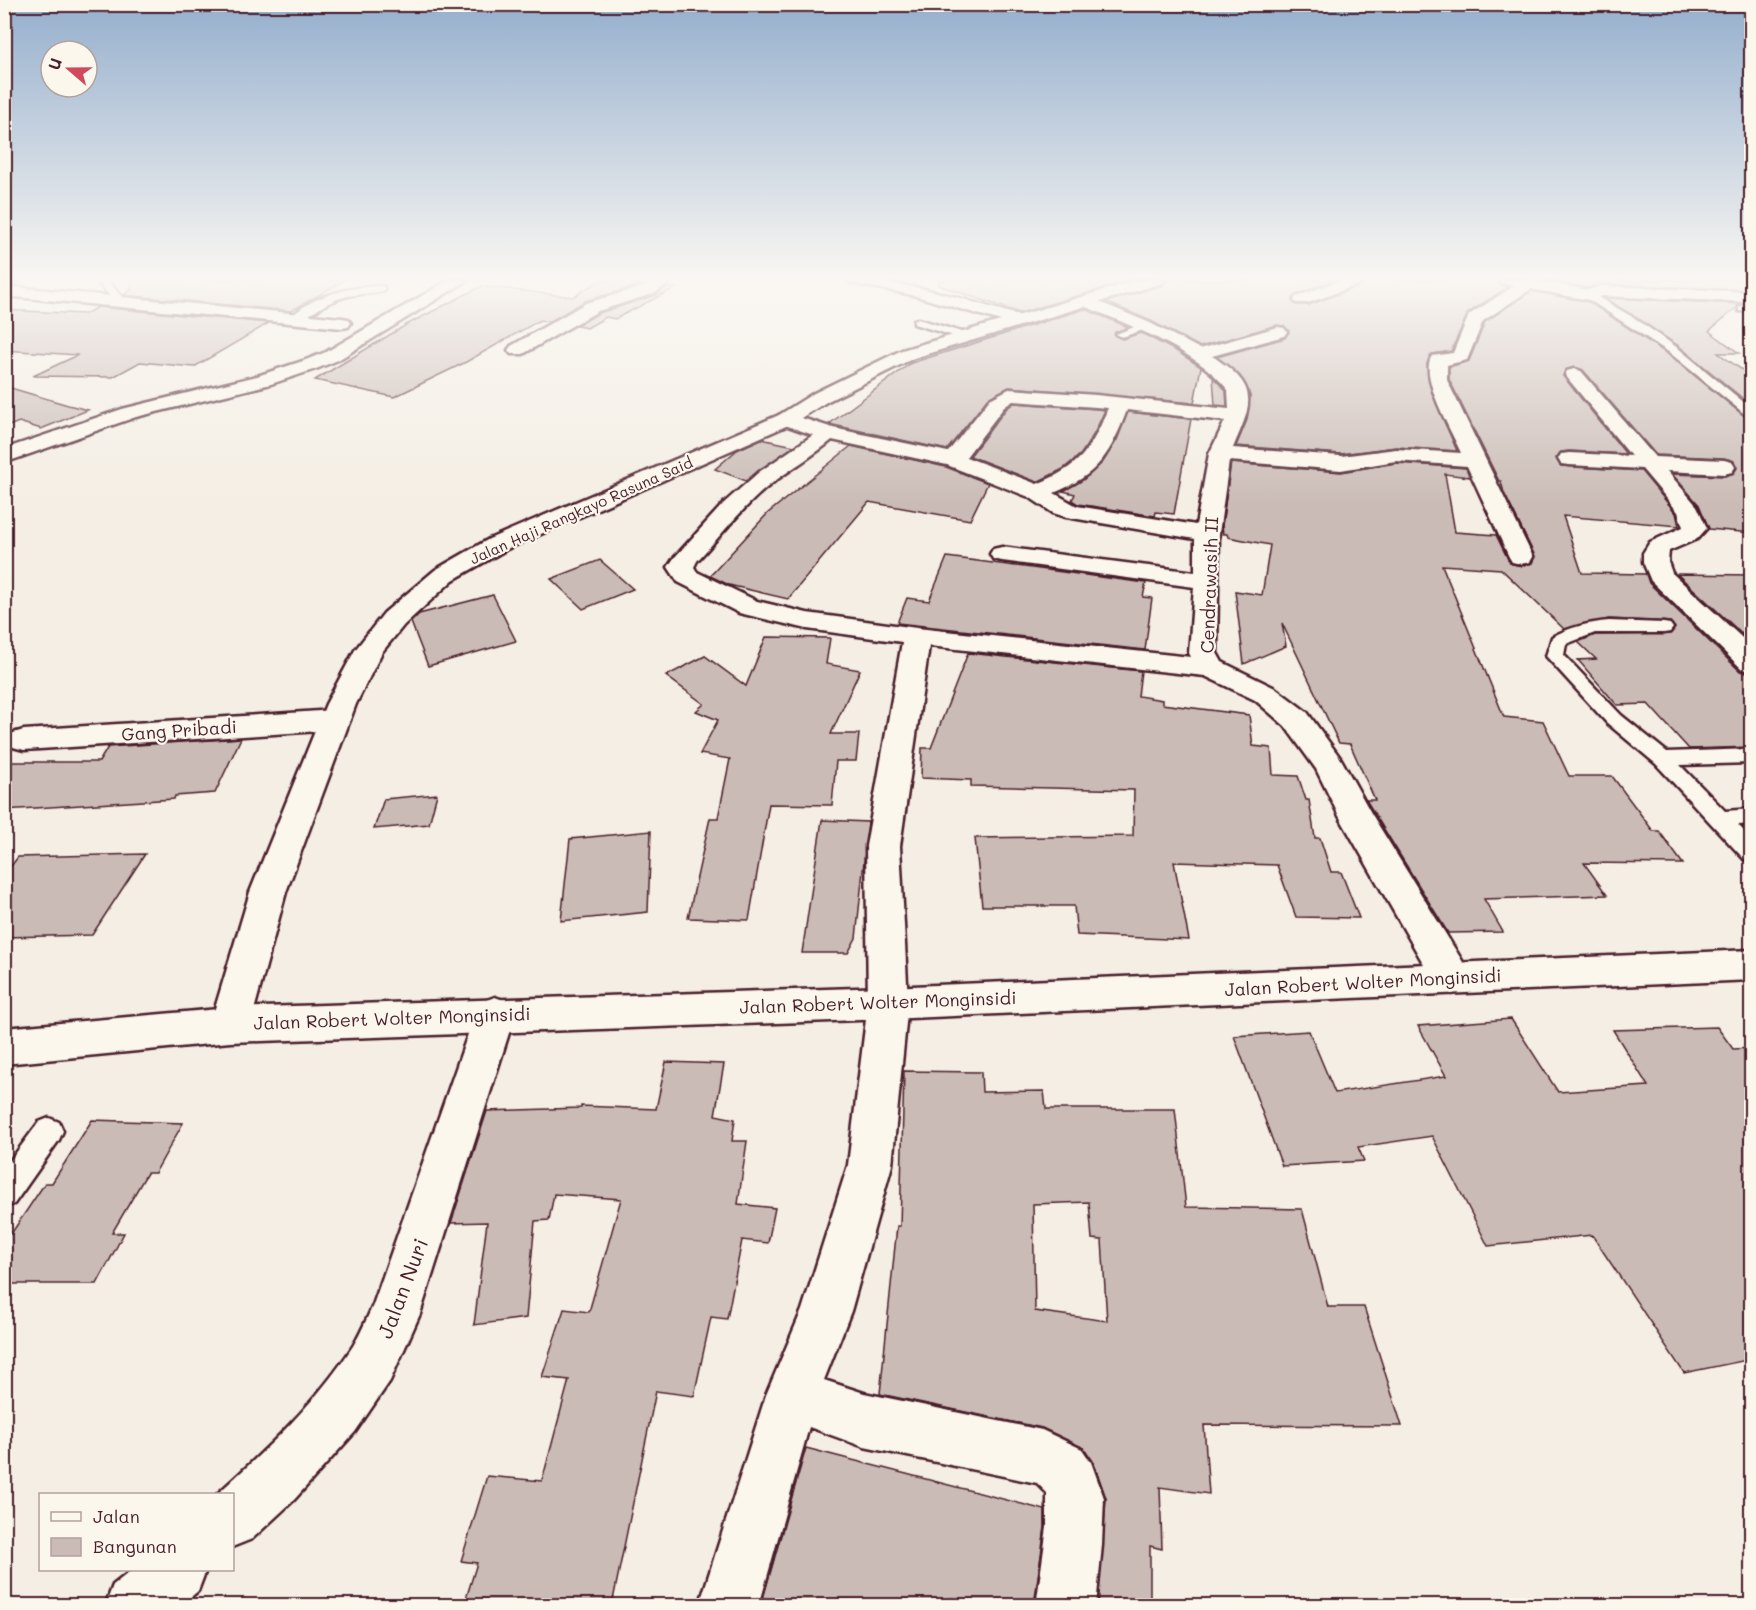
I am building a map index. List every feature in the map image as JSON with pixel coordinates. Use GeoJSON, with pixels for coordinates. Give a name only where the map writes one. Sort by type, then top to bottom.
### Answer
{"type":"FeatureCollection","features":[{"type":"Feature","properties":{"kind":"main road"},"geometry":{"type":"LineString","coordinates":[[4,457],[104,420],[275,377],[333,355]]}},
{"type":"Feature","properties":{"kind":"main road","name":"Jalan Haji Rangkayo Rasuna Said"},"geometry":{"type":"LineString","coordinates":[[230,1024],[268,892],[335,720],[369,650],[394,619],[444,575],[498,544],[786,419],[821,397],[906,355]]}},
{"type":"Feature","properties":{"kind":"main road"},"geometry":{"type":"LineString","coordinates":[[953,460],[1005,396],[1029,396],[1238,416],[1237,389],[1223,374],[1197,355]]}},
{"type":"Feature","properties":{"kind":"main road"},"geometry":{"type":"LineString","coordinates":[[1461,355],[1456,359],[1438,360],[1438,380],[1521,557]]}},
{"type":"Feature","properties":{"kind":"main road"},"geometry":{"type":"LineString","coordinates":[[1574,375],[1689,511],[1694,522],[1695,528],[1691,533],[1661,543],[1657,549],[1656,565],[1660,576],[1740,644],[1752,663]]}},
{"type":"Feature","properties":{"kind":"main road"},"geometry":{"type":"LineString","coordinates":[[1037,492],[1061,483],[1097,457],[1120,404]]}},
{"type":"Feature","properties":{"kind":"main road","name":"Cendrawasih II"},"geometry":{"type":"LineString","coordinates":[[1238,416],[1220,454],[1207,534],[1208,581],[1203,652],[1211,668],[1265,694],[1296,719],[1330,766],[1356,816],[1452,978]]}},
{"type":"Feature","properties":{"kind":"main road"},"geometry":{"type":"LineString","coordinates":[[786,419],[828,433],[953,460],[1037,492],[1061,508],[1074,512],[1207,534]]}},
{"type":"Feature","properties":{"kind":"main road"},"geometry":{"type":"LineString","coordinates":[[828,433],[794,460],[767,477],[732,508],[686,558],[681,567],[687,577],[748,607],[807,621],[917,636],[1211,668]]}},
{"type":"Feature","properties":{"kind":"main road"},"geometry":{"type":"LineString","coordinates":[[1220,454],[1341,463],[1396,455],[1477,460]]}},
{"type":"Feature","properties":{"kind":"main road"},"geometry":{"type":"LineString","coordinates":[[1569,459],[1646,461],[1724,467]]}},
{"type":"Feature","properties":{"kind":"main road"},"geometry":{"type":"LineString","coordinates":[[1002,554],[1208,581]]}},
{"type":"Feature","properties":{"kind":"main road"},"geometry":{"type":"LineString","coordinates":[[729,1605],[792,1395],[826,1311],[870,1165],[888,1003],[883,846],[917,636]]}},
{"type":"Feature","properties":{"kind":"main road","name":"Gang Pribadi"},"geometry":{"type":"LineString","coordinates":[[24,740],[335,720]]}},
{"type":"Feature","properties":{"kind":"main road","name":"Jalan Robert Wolter Monginsidi"},"geometry":{"type":"LineString","coordinates":[[4,1047],[230,1024],[888,1003],[1452,978],[1749,968]]}},
{"type":"Feature","properties":{"kind":"main road","name":"Jalan Nuri"},"geometry":{"type":"LineString","coordinates":[[234,1517],[273,1481],[336,1413],[372,1363],[395,1314],[495,1014]]}},
{"type":"Feature","properties":{"kind":"main road"},"geometry":{"type":"LineString","coordinates":[[792,1395],[864,1420],[1042,1457],[1061,1465],[1075,1490],[1076,1508],[1066,1605]]}},
{"type":"Feature","properties":{"kind":"main road"},"geometry":{"type":"LineString","coordinates":[[134,1605],[175,1571]]}},
{"type":"Feature","properties":{"kind":"lane"},"geometry":{"type":"LineString","coordinates":[[1678,355],[1752,416]]}},
{"type":"Feature","properties":{"kind":"lane"},"geometry":{"type":"LineString","coordinates":[[1664,628],[1598,627],[1570,632],[1558,641],[1556,656],[1614,718],[1663,759],[1752,853]]}},
{"type":"Feature","properties":{"kind":"lane"},"geometry":{"type":"LineString","coordinates":[[1663,759],[1752,756]]}},
{"type":"Feature","properties":{"kind":"lane"},"geometry":{"type":"LineString","coordinates":[[1720,819],[1752,816]]}},
{"type":"Feature","properties":{"kind":"lane"},"geometry":{"type":"LineString","coordinates":[[4,1194],[49,1131]]}},
{"type":"Feature","properties":{"kind":"building"},"geometry":{"type":"Polygon","coordinates":[[[78,355],[214,355],[194,367],[140,362],[113,377],[33,376],[78,355]]]}},
{"type":"Feature","properties":{"kind":"building"},"geometry":{"type":"Polygon","coordinates":[[[356,355],[478,355],[394,397],[315,380],[356,355]]]}},
{"type":"Feature","properties":{"kind":"building"},"geometry":{"type":"Polygon","coordinates":[[[936,355],[1183,355],[1201,367],[1194,403],[1009,387],[988,398],[947,450],[829,424],[911,363],[936,355]]]}},
{"type":"Feature","properties":{"kind":"building"},"geometry":{"type":"Polygon","coordinates":[[[1224,355],[1431,355],[1427,364],[1431,390],[1457,451],[1396,447],[1341,454],[1236,446],[1247,420],[1250,396],[1240,376],[1217,357],[1224,355]]]}},
{"type":"Feature","properties":{"kind":"building"},"geometry":{"type":"Polygon","coordinates":[[[1471,355],[1669,355],[1752,422],[1752,533],[1709,529],[1699,505],[1672,474],[1725,476],[1734,473],[1737,468],[1734,461],[1724,458],[1656,455],[1583,370],[1575,367],[1565,370],[1563,376],[1626,454],[1569,451],[1561,452],[1556,458],[1561,466],[1641,471],[1676,513],[1679,526],[1563,516],[1582,573],[1646,574],[1649,583],[1740,671],[1752,673],[1752,747],[1689,749],[1648,704],[1617,705],[1578,660],[1596,659],[1578,642],[1595,635],[1670,634],[1675,628],[1670,622],[1609,619],[1564,629],[1501,569],[1442,565],[1504,717],[1543,721],[1569,776],[1612,776],[1653,831],[1659,831],[1683,864],[1584,863],[1607,895],[1484,899],[1503,932],[1448,933],[1366,800],[1375,800],[1350,744],[1339,743],[1282,623],[1286,646],[1244,664],[1235,591],[1262,595],[1270,545],[1228,537],[1227,534],[1223,534],[1222,525],[1231,463],[1341,472],[1396,463],[1466,468],[1470,477],[1445,474],[1455,532],[1496,535],[1510,563],[1521,566],[1532,563],[1535,556],[1504,493],[1501,481],[1449,379],[1449,367],[1469,361],[1471,355]]]}},
{"type":"Feature","properties":{"kind":"building"},"geometry":{"type":"Polygon","coordinates":[[[1690,355],[1721,355],[1752,377],[1752,406],[1690,355]]]}},
{"type":"Feature","properties":{"kind":"building"},"geometry":{"type":"Polygon","coordinates":[[[1213,377],[1226,391],[1227,406],[1215,405],[1213,377]]]}},
{"type":"Feature","properties":{"kind":"building"},"geometry":{"type":"Polygon","coordinates":[[[4,386],[88,410],[41,429],[19,422],[4,428],[4,386]]]}},
{"type":"Feature","properties":{"kind":"building"},"geometry":{"type":"Polygon","coordinates":[[[1014,403],[1105,410],[1094,434],[1081,454],[1063,469],[1037,482],[970,456],[1006,409],[1014,403]]]}},
{"type":"Feature","properties":{"kind":"building"},"geometry":{"type":"Polygon","coordinates":[[[1128,412],[1191,419],[1174,514],[1156,512],[1155,516],[1078,504],[1072,500],[1075,494],[1063,491],[1083,480],[1103,462],[1117,440],[1128,412]]]}},
{"type":"Feature","properties":{"kind":"building"},"geometry":{"type":"Polygon","coordinates":[[[761,439],[794,446],[746,481],[715,469],[737,450],[761,439]]]}},
{"type":"Feature","properties":{"kind":"building"},"geometry":{"type":"Polygon","coordinates":[[[851,446],[946,467],[988,483],[970,520],[869,502],[788,599],[729,585],[710,576],[768,513],[851,446]]]}},
{"type":"Feature","properties":{"kind":"building"},"geometry":{"type":"Polygon","coordinates":[[[947,557],[1146,583],[1143,597],[1152,598],[1145,650],[897,623],[907,598],[929,601],[947,557]]]}},
{"type":"Feature","properties":{"kind":"building"},"geometry":{"type":"Polygon","coordinates":[[[600,560],[633,589],[583,609],[551,579],[600,560]]]}},
{"type":"Feature","properties":{"kind":"building"},"geometry":{"type":"Polygon","coordinates":[[[1677,574],[1752,575],[1752,643],[1677,574]]]}},
{"type":"Feature","properties":{"kind":"building"},"geometry":{"type":"Polygon","coordinates":[[[493,595],[516,641],[428,666],[411,622],[419,614],[493,595]]]}},
{"type":"Feature","properties":{"kind":"building"},"geometry":{"type":"Polygon","coordinates":[[[766,637],[830,638],[826,664],[860,670],[831,734],[859,734],[856,761],[836,761],[832,805],[769,804],[749,920],[688,918],[710,818],[718,818],[730,759],[700,754],[718,720],[696,711],[704,704],[666,676],[705,656],[746,686],[766,637]]]}},
{"type":"Feature","properties":{"kind":"building"},"geometry":{"type":"Polygon","coordinates":[[[968,653],[1141,671],[1138,696],[1162,700],[1162,704],[1249,715],[1253,746],[1271,748],[1273,775],[1298,776],[1306,800],[1309,800],[1315,838],[1320,838],[1331,872],[1341,872],[1359,918],[1296,917],[1277,865],[1174,862],[1189,940],[1077,935],[1074,906],[982,906],[975,838],[1133,836],[1134,790],[971,786],[971,780],[921,778],[922,748],[931,748],[968,653]]]}},
{"type":"Feature","properties":{"kind":"building"},"geometry":{"type":"Polygon","coordinates":[[[241,738],[215,793],[175,796],[174,799],[4,810],[4,762],[99,762],[108,747],[241,738]]]}},
{"type":"Feature","properties":{"kind":"building"},"geometry":{"type":"Polygon","coordinates":[[[437,794],[429,824],[374,829],[384,799],[437,794]]]}},
{"type":"Feature","properties":{"kind":"building"},"geometry":{"type":"Polygon","coordinates":[[[822,820],[868,822],[856,938],[848,953],[802,953],[822,820]]]}},
{"type":"Feature","properties":{"kind":"building"},"geometry":{"type":"Polygon","coordinates":[[[651,831],[648,912],[561,921],[570,839],[651,831]]]}},
{"type":"Feature","properties":{"kind":"building"},"geometry":{"type":"Polygon","coordinates":[[[145,854],[92,935],[4,937],[4,875],[18,857],[145,854]]]}},
{"type":"Feature","properties":{"kind":"building"},"geometry":{"type":"Polygon","coordinates":[[[1511,1019],[1558,1092],[1648,1086],[1613,1030],[1717,1027],[1733,1049],[1752,1048],[1752,1359],[1684,1373],[1592,1235],[1488,1246],[1432,1136],[1358,1147],[1364,1161],[1282,1166],[1234,1036],[1309,1031],[1335,1093],[1446,1076],[1418,1026],[1511,1019]]]}},
{"type":"Feature","properties":{"kind":"building"},"geometry":{"type":"Polygon","coordinates":[[[666,1062],[724,1064],[715,1115],[735,1119],[732,1141],[747,1141],[738,1204],[775,1208],[768,1243],[742,1240],[727,1319],[711,1317],[694,1396],[656,1391],[612,1605],[464,1605],[477,1563],[461,1561],[487,1476],[542,1481],[569,1380],[542,1377],[564,1309],[589,1312],[621,1199],[554,1194],[549,1220],[535,1221],[526,1318],[474,1325],[487,1222],[451,1223],[487,1111],[581,1108],[581,1106],[656,1109],[666,1062]]]}},
{"type":"Feature","properties":{"kind":"building"},"geometry":{"type":"Polygon","coordinates":[[[904,1071],[981,1072],[982,1092],[1044,1091],[1046,1109],[1175,1109],[1186,1207],[1302,1209],[1328,1307],[1364,1307],[1402,1426],[1204,1425],[1209,1494],[1160,1487],[1162,1549],[1150,1546],[1150,1605],[1098,1605],[1106,1498],[1093,1461],[1084,1448],[1042,1428],[880,1394],[897,1226],[900,1226],[904,1071]],[[1089,1202],[1033,1204],[1035,1311],[1107,1321],[1102,1240],[1092,1239],[1089,1202]]]}},
{"type":"Feature","properties":{"kind":"building"},"geometry":{"type":"Polygon","coordinates":[[[92,1120],[183,1123],[155,1173],[147,1173],[112,1233],[124,1233],[97,1284],[4,1284],[4,1234],[11,1234],[45,1183],[52,1183],[92,1120]]]}},
{"type":"Feature","properties":{"kind":"building"},"geometry":{"type":"Polygon","coordinates":[[[806,1448],[1045,1510],[1045,1527],[1034,1605],[979,1605],[951,1598],[950,1605],[761,1605],[806,1448]]]}}]}
